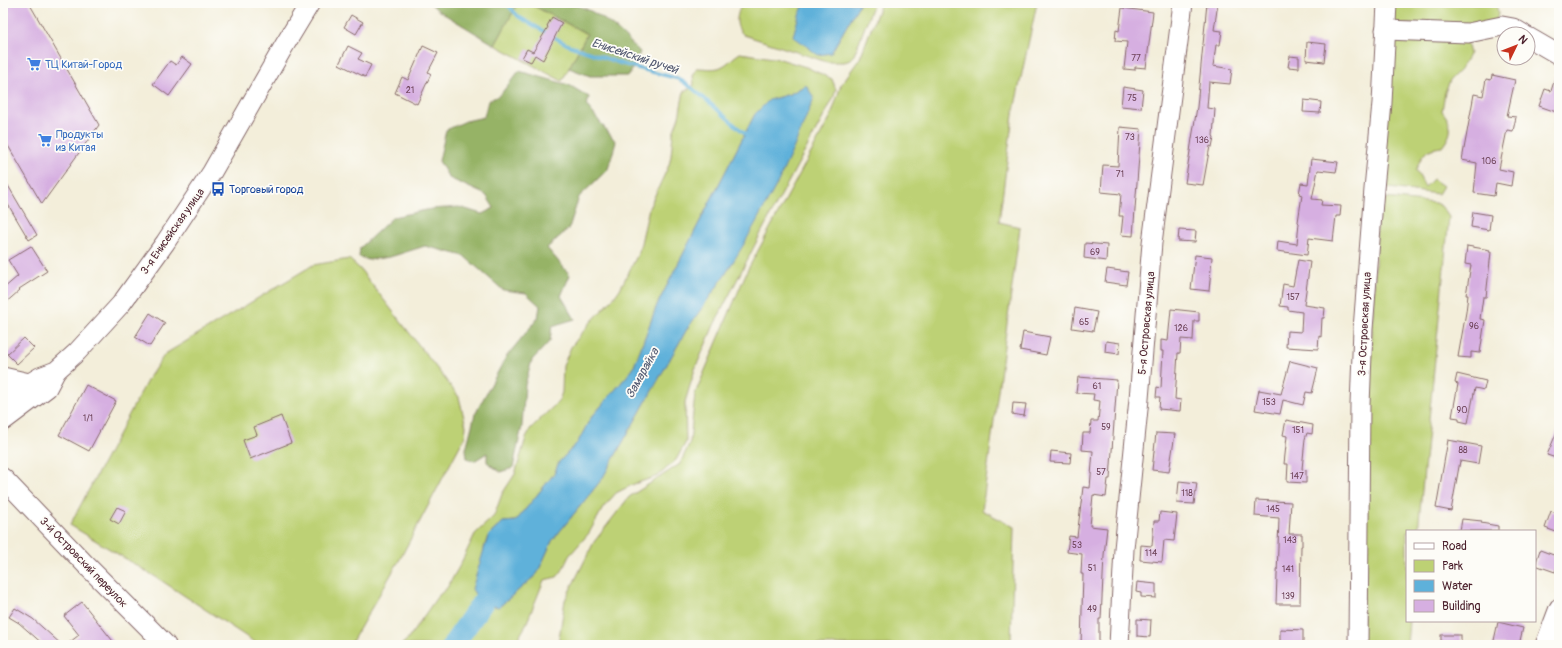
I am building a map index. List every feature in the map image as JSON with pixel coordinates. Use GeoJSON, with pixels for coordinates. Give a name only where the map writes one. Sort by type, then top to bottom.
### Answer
{"type":"FeatureCollection","features":[{"type":"Feature","properties":{"kind":"street","name":"3-я Енисейская улица"},"geometry":{"type":"LineString","coordinates":[[3,399],[40,377],[56,371],[77,352],[111,315],[165,243],[212,172],[310,3]]}},
{"type":"Feature","properties":{"kind":"street","name":"5-я Островская улица"},"geometry":{"type":"LineString","coordinates":[[1119,645],[1124,549],[1139,399],[1152,243],[1183,3]]}},
{"type":"Feature","properties":{"kind":"street","name":"3-я Островская улица"},"geometry":{"type":"LineString","coordinates":[[1358,645],[1360,405],[1363,329],[1382,104],[1386,3]]}},
{"type":"Feature","properties":{"kind":"street"},"geometry":{"type":"LineString","coordinates":[[1386,30],[1468,32],[1496,27]]}},
{"type":"Feature","properties":{"kind":"street"},"geometry":{"type":"LineString","coordinates":[[1536,41],[1559,54]]}},
{"type":"Feature","properties":{"kind":"street"},"geometry":{"type":"LineString","coordinates":[[3,421],[47,388],[56,371]]}},
{"type":"Feature","properties":{"kind":"street"},"geometry":{"type":"LineString","coordinates":[[3,377],[29,383]]}},
{"type":"Feature","properties":{"kind":"street","name":"3-й Островский переулок"},"geometry":{"type":"LineString","coordinates":[[3,478],[86,566],[166,645]]}},
{"type":"Feature","properties":{"kind":"street"},"geometry":{"type":"LineString","coordinates":[[1545,645],[1559,608]]}},
{"type":"Feature","properties":{"kind":"green space"},"geometry":{"type":"Polygon","coordinates":[[[430,3],[518,3],[495,45],[439,11],[430,3]]]}},
{"type":"Feature","properties":{"kind":"green space"},"geometry":{"type":"Polygon","coordinates":[[[518,3],[528,3],[587,34],[562,81],[495,45],[518,3]]]}},
{"type":"Feature","properties":{"kind":"green space"},"geometry":{"type":"Polygon","coordinates":[[[528,3],[556,3],[562,5],[572,5],[594,13],[605,20],[640,52],[629,76],[590,76],[569,68],[587,34],[528,3]]]}},
{"type":"Feature","properties":{"kind":"green space"},"geometry":{"type":"Polygon","coordinates":[[[742,3],[805,3],[799,15],[831,53],[860,3],[874,3],[854,55],[848,61],[827,62],[744,35],[738,28],[737,24],[742,3]]]}},
{"type":"Feature","properties":{"kind":"green space"},"geometry":{"type":"Polygon","coordinates":[[[881,3],[1037,3],[1013,115],[999,222],[1020,227],[982,510],[1014,527],[1011,645],[558,645],[565,600],[594,542],[629,497],[680,464],[690,442],[695,394],[747,271],[831,116],[841,85],[860,58],[881,3]]]}},
{"type":"Feature","properties":{"kind":"green space"},"geometry":{"type":"Polygon","coordinates":[[[1391,3],[1496,3],[1498,13],[1497,19],[1485,25],[1393,24],[1391,3]]]}},
{"type":"Feature","properties":{"kind":"green space"},"geometry":{"type":"Polygon","coordinates":[[[1396,38],[1467,41],[1470,53],[1460,70],[1450,80],[1445,92],[1442,111],[1450,125],[1450,133],[1442,147],[1431,149],[1425,153],[1416,170],[1425,187],[1433,179],[1443,186],[1438,194],[1389,188],[1380,181],[1389,44],[1396,38]]]}},
{"type":"Feature","properties":{"kind":"green space"},"geometry":{"type":"Polygon","coordinates":[[[740,53],[780,59],[806,67],[832,79],[836,90],[833,99],[763,229],[714,325],[695,369],[685,402],[686,442],[676,460],[658,476],[634,484],[616,493],[603,508],[589,533],[569,556],[562,571],[557,577],[544,580],[525,627],[514,645],[401,645],[408,639],[437,597],[447,588],[475,534],[494,516],[502,494],[515,474],[530,429],[559,401],[562,392],[563,366],[571,347],[620,289],[639,252],[649,208],[669,165],[673,133],[679,117],[684,91],[692,88],[694,84],[693,76],[697,68],[719,68],[724,66],[740,53]],[[806,85],[790,94],[769,100],[755,114],[657,305],[633,369],[590,419],[578,442],[559,462],[554,474],[516,521],[503,522],[488,536],[484,548],[499,607],[537,574],[552,541],[602,479],[687,329],[723,278],[777,184],[806,85]]]}},
{"type":"Feature","properties":{"kind":"green space"},"geometry":{"type":"Polygon","coordinates":[[[519,71],[569,85],[589,97],[587,106],[616,142],[608,169],[579,197],[569,228],[547,248],[570,275],[561,296],[575,319],[552,326],[550,341],[532,360],[525,385],[522,426],[513,468],[500,472],[487,462],[487,453],[474,461],[467,458],[466,449],[475,414],[506,357],[538,318],[540,306],[526,293],[503,290],[464,256],[425,246],[390,257],[369,260],[359,257],[360,248],[393,217],[431,209],[459,207],[482,214],[494,208],[486,195],[449,178],[439,161],[446,130],[466,121],[484,117],[488,101],[500,95],[519,71]]]}},
{"type":"Feature","properties":{"kind":"green space"},"geometry":{"type":"Polygon","coordinates":[[[1385,198],[1435,203],[1441,206],[1449,217],[1418,530],[1406,530],[1406,622],[1409,622],[1407,645],[1362,645],[1365,484],[1378,204],[1385,198]]]}},
{"type":"Feature","properties":{"kind":"green space"},"geometry":{"type":"Polygon","coordinates":[[[349,259],[360,269],[459,397],[466,426],[465,436],[400,559],[350,645],[259,645],[159,579],[70,525],[148,379],[165,354],[313,265],[349,259]]]}},
{"type":"Feature","properties":{"kind":"water"},"geometry":{"type":"Polygon","coordinates":[[[805,3],[860,3],[831,53],[818,55],[793,36],[799,15],[805,3]]]}},
{"type":"Feature","properties":{"kind":"water"},"geometry":{"type":"Polygon","coordinates":[[[806,85],[814,98],[777,184],[744,244],[723,278],[687,329],[602,479],[552,541],[537,574],[499,607],[481,604],[472,589],[488,536],[503,522],[516,521],[554,474],[559,462],[578,442],[590,419],[633,369],[657,305],[755,114],[769,100],[790,94],[806,85]]]}},
{"type":"Feature","properties":{"kind":"building","name":"ТЦ Китай-Город"},"geometry":{"type":"Polygon","coordinates":[[[3,3],[29,3],[99,125],[42,204],[3,137],[3,3]]]}},
{"type":"Feature","properties":{"kind":"building"},"geometry":{"type":"Polygon","coordinates":[[[1207,3],[1218,3],[1214,30],[1222,31],[1220,45],[1216,45],[1213,66],[1232,69],[1230,84],[1209,82],[1207,108],[1215,109],[1214,137],[1212,147],[1210,146],[1203,185],[1185,183],[1197,107],[1207,3]]]}},
{"type":"Feature","properties":{"kind":"building"},"geometry":{"type":"Polygon","coordinates":[[[1122,8],[1153,12],[1146,68],[1135,67],[1135,70],[1124,69],[1127,42],[1115,41],[1116,30],[1119,31],[1122,8]]]}},
{"type":"Feature","properties":{"kind":"building"},"geometry":{"type":"Polygon","coordinates":[[[351,15],[363,22],[356,34],[344,27],[351,15]]]}},
{"type":"Feature","properties":{"kind":"building"},"geometry":{"type":"Polygon","coordinates":[[[552,17],[562,23],[543,60],[535,55],[531,62],[522,58],[527,49],[533,52],[548,27],[547,26],[552,17]]]}},
{"type":"Feature","properties":{"kind":"building"},"geometry":{"type":"Polygon","coordinates":[[[1307,42],[1326,44],[1324,62],[1306,60],[1307,42]]]}},
{"type":"Feature","properties":{"kind":"building"},"geometry":{"type":"Polygon","coordinates":[[[348,46],[362,53],[358,59],[371,65],[365,77],[339,64],[348,46]]]}},
{"type":"Feature","properties":{"kind":"building"},"geometry":{"type":"Polygon","coordinates":[[[423,46],[438,53],[428,72],[431,74],[417,104],[395,93],[402,77],[408,80],[423,46]]]}},
{"type":"Feature","properties":{"kind":"building"},"geometry":{"type":"Polygon","coordinates":[[[1290,56],[1299,57],[1299,68],[1288,67],[1290,56]]]}},
{"type":"Feature","properties":{"kind":"building"},"geometry":{"type":"Polygon","coordinates":[[[182,57],[192,64],[169,96],[153,84],[170,61],[176,65],[182,57]]]}},
{"type":"Feature","properties":{"kind":"building"},"geometry":{"type":"Polygon","coordinates":[[[1557,72],[1559,73],[1559,113],[1539,106],[1545,89],[1551,91],[1557,72]]]}},
{"type":"Feature","properties":{"kind":"building"},"geometry":{"type":"Polygon","coordinates":[[[1492,75],[1515,80],[1507,116],[1516,117],[1513,131],[1507,130],[1499,169],[1513,172],[1511,186],[1496,183],[1494,196],[1474,193],[1477,163],[1462,160],[1474,94],[1483,96],[1486,79],[1491,80],[1492,75]]]}},
{"type":"Feature","properties":{"kind":"building"},"geometry":{"type":"Polygon","coordinates":[[[1123,87],[1143,90],[1141,108],[1121,106],[1123,87]]]}},
{"type":"Feature","properties":{"kind":"building"},"geometry":{"type":"Polygon","coordinates":[[[1304,100],[1321,102],[1320,113],[1303,112],[1304,100]]]}},
{"type":"Feature","properties":{"kind":"building"},"geometry":{"type":"Polygon","coordinates":[[[1120,127],[1141,129],[1133,236],[1121,235],[1123,216],[1119,216],[1121,194],[1101,192],[1103,165],[1118,166],[1120,127]]]}},
{"type":"Feature","properties":{"kind":"building"},"geometry":{"type":"Polygon","coordinates":[[[1311,159],[1338,162],[1336,172],[1318,170],[1312,199],[1322,200],[1321,205],[1341,206],[1340,216],[1336,216],[1333,241],[1309,238],[1307,255],[1277,251],[1278,241],[1297,244],[1298,222],[1302,195],[1299,194],[1301,183],[1308,184],[1311,159]]]}},
{"type":"Feature","properties":{"kind":"building"},"geometry":{"type":"Polygon","coordinates":[[[3,177],[37,235],[29,240],[3,196],[3,177]]]}},
{"type":"Feature","properties":{"kind":"building"},"geometry":{"type":"Polygon","coordinates":[[[1473,212],[1491,215],[1489,230],[1471,227],[1473,212]]]}},
{"type":"Feature","properties":{"kind":"building"},"geometry":{"type":"Polygon","coordinates":[[[1179,230],[1196,231],[1195,242],[1178,241],[1179,230]]]}},
{"type":"Feature","properties":{"kind":"building"},"geometry":{"type":"Polygon","coordinates":[[[1085,243],[1107,245],[1106,261],[1084,258],[1085,243]]]}},
{"type":"Feature","properties":{"kind":"building"},"geometry":{"type":"Polygon","coordinates":[[[31,246],[47,271],[19,289],[20,290],[3,305],[3,289],[18,276],[8,260],[31,246]]]}},
{"type":"Feature","properties":{"kind":"building"},"geometry":{"type":"Polygon","coordinates":[[[1467,246],[1490,250],[1489,252],[1491,252],[1486,297],[1483,297],[1480,319],[1485,320],[1480,353],[1471,352],[1471,358],[1458,357],[1466,312],[1468,295],[1466,295],[1471,265],[1465,264],[1467,246]]]}},
{"type":"Feature","properties":{"kind":"building"},"geometry":{"type":"Polygon","coordinates":[[[1195,255],[1212,257],[1209,291],[1191,289],[1195,255]]]}},
{"type":"Feature","properties":{"kind":"building"},"geometry":{"type":"Polygon","coordinates":[[[1298,260],[1310,262],[1304,305],[1325,308],[1324,318],[1322,318],[1321,337],[1319,336],[1318,349],[1286,347],[1287,331],[1301,332],[1302,312],[1288,310],[1288,307],[1280,306],[1283,284],[1293,286],[1298,260]]]}},
{"type":"Feature","properties":{"kind":"building"},"geometry":{"type":"Polygon","coordinates":[[[1107,269],[1128,272],[1126,285],[1105,282],[1107,269]]]}},
{"type":"Feature","properties":{"kind":"building"},"geometry":{"type":"Polygon","coordinates":[[[1075,308],[1097,312],[1093,331],[1072,328],[1075,308]]]}},
{"type":"Feature","properties":{"kind":"building"},"geometry":{"type":"Polygon","coordinates":[[[1171,309],[1199,312],[1199,321],[1194,321],[1193,340],[1181,339],[1180,353],[1178,353],[1175,399],[1181,400],[1180,411],[1159,409],[1160,397],[1156,397],[1157,387],[1161,388],[1163,351],[1161,351],[1161,340],[1168,341],[1171,309]]]}},
{"type":"Feature","properties":{"kind":"building"},"geometry":{"type":"Polygon","coordinates":[[[150,313],[165,323],[150,346],[135,337],[150,313]]]}},
{"type":"Feature","properties":{"kind":"building"},"geometry":{"type":"Polygon","coordinates":[[[1023,332],[1050,337],[1046,355],[1020,350],[1023,332]]]}},
{"type":"Feature","properties":{"kind":"building"},"geometry":{"type":"Polygon","coordinates":[[[24,338],[34,348],[17,364],[7,354],[24,338]]]}},
{"type":"Feature","properties":{"kind":"building"},"geometry":{"type":"Polygon","coordinates":[[[1106,341],[1120,343],[1119,354],[1105,352],[1106,341]]]}},
{"type":"Feature","properties":{"kind":"building"},"geometry":{"type":"Polygon","coordinates":[[[1290,361],[1318,368],[1312,393],[1306,392],[1303,405],[1283,400],[1280,414],[1255,410],[1259,390],[1281,394],[1290,361]]]}},
{"type":"Feature","properties":{"kind":"building"},"geometry":{"type":"Polygon","coordinates":[[[1457,374],[1486,381],[1484,390],[1475,388],[1468,423],[1459,421],[1459,418],[1452,417],[1458,384],[1455,383],[1457,374]]]}},
{"type":"Feature","properties":{"kind":"building"},"geometry":{"type":"Polygon","coordinates":[[[1078,377],[1117,380],[1110,479],[1108,479],[1106,497],[1093,495],[1090,526],[1107,528],[1104,555],[1101,619],[1099,619],[1099,645],[1081,645],[1083,574],[1081,574],[1082,554],[1067,552],[1069,536],[1077,537],[1083,487],[1090,488],[1093,451],[1082,450],[1083,433],[1090,433],[1091,421],[1098,421],[1100,401],[1093,400],[1094,394],[1076,393],[1078,377]]]}},
{"type":"Feature","properties":{"kind":"building"},"geometry":{"type":"Polygon","coordinates":[[[86,385],[116,401],[89,451],[59,435],[86,385]]]}},
{"type":"Feature","properties":{"kind":"building"},"geometry":{"type":"Polygon","coordinates":[[[1013,403],[1026,404],[1024,416],[1012,414],[1013,403]]]}},
{"type":"Feature","properties":{"kind":"building"},"geometry":{"type":"Polygon","coordinates":[[[281,416],[291,443],[250,459],[243,440],[257,435],[254,427],[281,416]]]}},
{"type":"Feature","properties":{"kind":"building"},"geometry":{"type":"Polygon","coordinates":[[[1286,420],[1313,425],[1312,434],[1307,433],[1305,439],[1302,469],[1306,470],[1306,483],[1287,482],[1288,464],[1284,464],[1287,436],[1283,435],[1286,420]]]}},
{"type":"Feature","properties":{"kind":"building"},"geometry":{"type":"Polygon","coordinates":[[[1559,427],[1559,459],[1547,455],[1559,427]]]}},
{"type":"Feature","properties":{"kind":"building"},"geometry":{"type":"Polygon","coordinates":[[[1156,433],[1175,434],[1169,472],[1152,470],[1156,433]]]}},
{"type":"Feature","properties":{"kind":"building"},"geometry":{"type":"Polygon","coordinates":[[[1448,440],[1481,446],[1478,464],[1460,461],[1451,511],[1436,508],[1448,440]]]}},
{"type":"Feature","properties":{"kind":"building"},"geometry":{"type":"Polygon","coordinates":[[[1051,451],[1071,453],[1070,463],[1050,462],[1051,451]]]}},
{"type":"Feature","properties":{"kind":"building"},"geometry":{"type":"Polygon","coordinates":[[[1179,481],[1197,483],[1194,504],[1177,503],[1179,481]]]}},
{"type":"Feature","properties":{"kind":"building"},"geometry":{"type":"Polygon","coordinates":[[[1256,500],[1291,502],[1289,534],[1302,534],[1300,604],[1276,604],[1279,518],[1255,516],[1256,500]]]}},
{"type":"Feature","properties":{"kind":"building"},"geometry":{"type":"Polygon","coordinates":[[[117,507],[126,511],[119,524],[110,519],[117,507]]]}},
{"type":"Feature","properties":{"kind":"building"},"geometry":{"type":"Polygon","coordinates":[[[1551,511],[1559,514],[1559,533],[1545,528],[1551,511]]]}},
{"type":"Feature","properties":{"kind":"building"},"geometry":{"type":"Polygon","coordinates":[[[1160,512],[1177,514],[1174,541],[1164,540],[1162,562],[1140,560],[1141,545],[1152,546],[1154,521],[1159,521],[1160,512]]]}},
{"type":"Feature","properties":{"kind":"building"},"geometry":{"type":"Polygon","coordinates":[[[1462,519],[1482,521],[1481,523],[1498,526],[1498,530],[1460,530],[1462,519]]]}},
{"type":"Feature","properties":{"kind":"building"},"geometry":{"type":"Polygon","coordinates":[[[1540,550],[1559,557],[1559,562],[1555,572],[1536,565],[1540,550]]]}},
{"type":"Feature","properties":{"kind":"building"},"geometry":{"type":"Polygon","coordinates":[[[1137,582],[1156,584],[1156,598],[1141,597],[1141,593],[1136,592],[1137,582]]]}},
{"type":"Feature","properties":{"kind":"building"},"geometry":{"type":"Polygon","coordinates":[[[82,602],[116,645],[66,645],[79,635],[64,616],[82,602]]]}},
{"type":"Feature","properties":{"kind":"building"},"geometry":{"type":"Polygon","coordinates":[[[15,608],[33,619],[62,645],[44,645],[19,623],[9,617],[15,608]]]}},
{"type":"Feature","properties":{"kind":"building"},"geometry":{"type":"Polygon","coordinates":[[[1137,619],[1151,620],[1150,637],[1137,636],[1137,619]]]}},
{"type":"Feature","properties":{"kind":"building"},"geometry":{"type":"Polygon","coordinates":[[[1498,622],[1523,628],[1519,645],[1493,645],[1498,622]]]}},
{"type":"Feature","properties":{"kind":"building"},"geometry":{"type":"Polygon","coordinates":[[[1280,629],[1303,630],[1303,644],[1280,643],[1280,629]]]}},
{"type":"Feature","properties":{"kind":"building"},"geometry":{"type":"Polygon","coordinates":[[[1441,635],[1461,635],[1461,645],[1441,645],[1441,635]]]}},
{"type":"Feature","properties":{"kind":"waterway","name":"Енисейский ручей"},"geometry":{"type":"LineString","coordinates":[[506,3],[519,17],[568,45],[622,64],[679,79],[692,88],[748,136]]}},
{"type":"Feature","properties":{"kind":"waterway","name":"Замарайка"},"geometry":{"type":"LineString","coordinates":[[453,645],[499,579]]}},
{"type":"Feature","properties":{"kind":"place","name":"ТЦ Китай-Город"},"geometry":{"type":"Point","coordinates":[34,64]}},
{"type":"Feature","properties":{"kind":"place","name":"Продукты из Китая"},"geometry":{"type":"Point","coordinates":[45,140]}},
{"type":"Feature","properties":{"kind":"place","name":"Торговый город"},"geometry":{"type":"Point","coordinates":[218,189]}}]}
